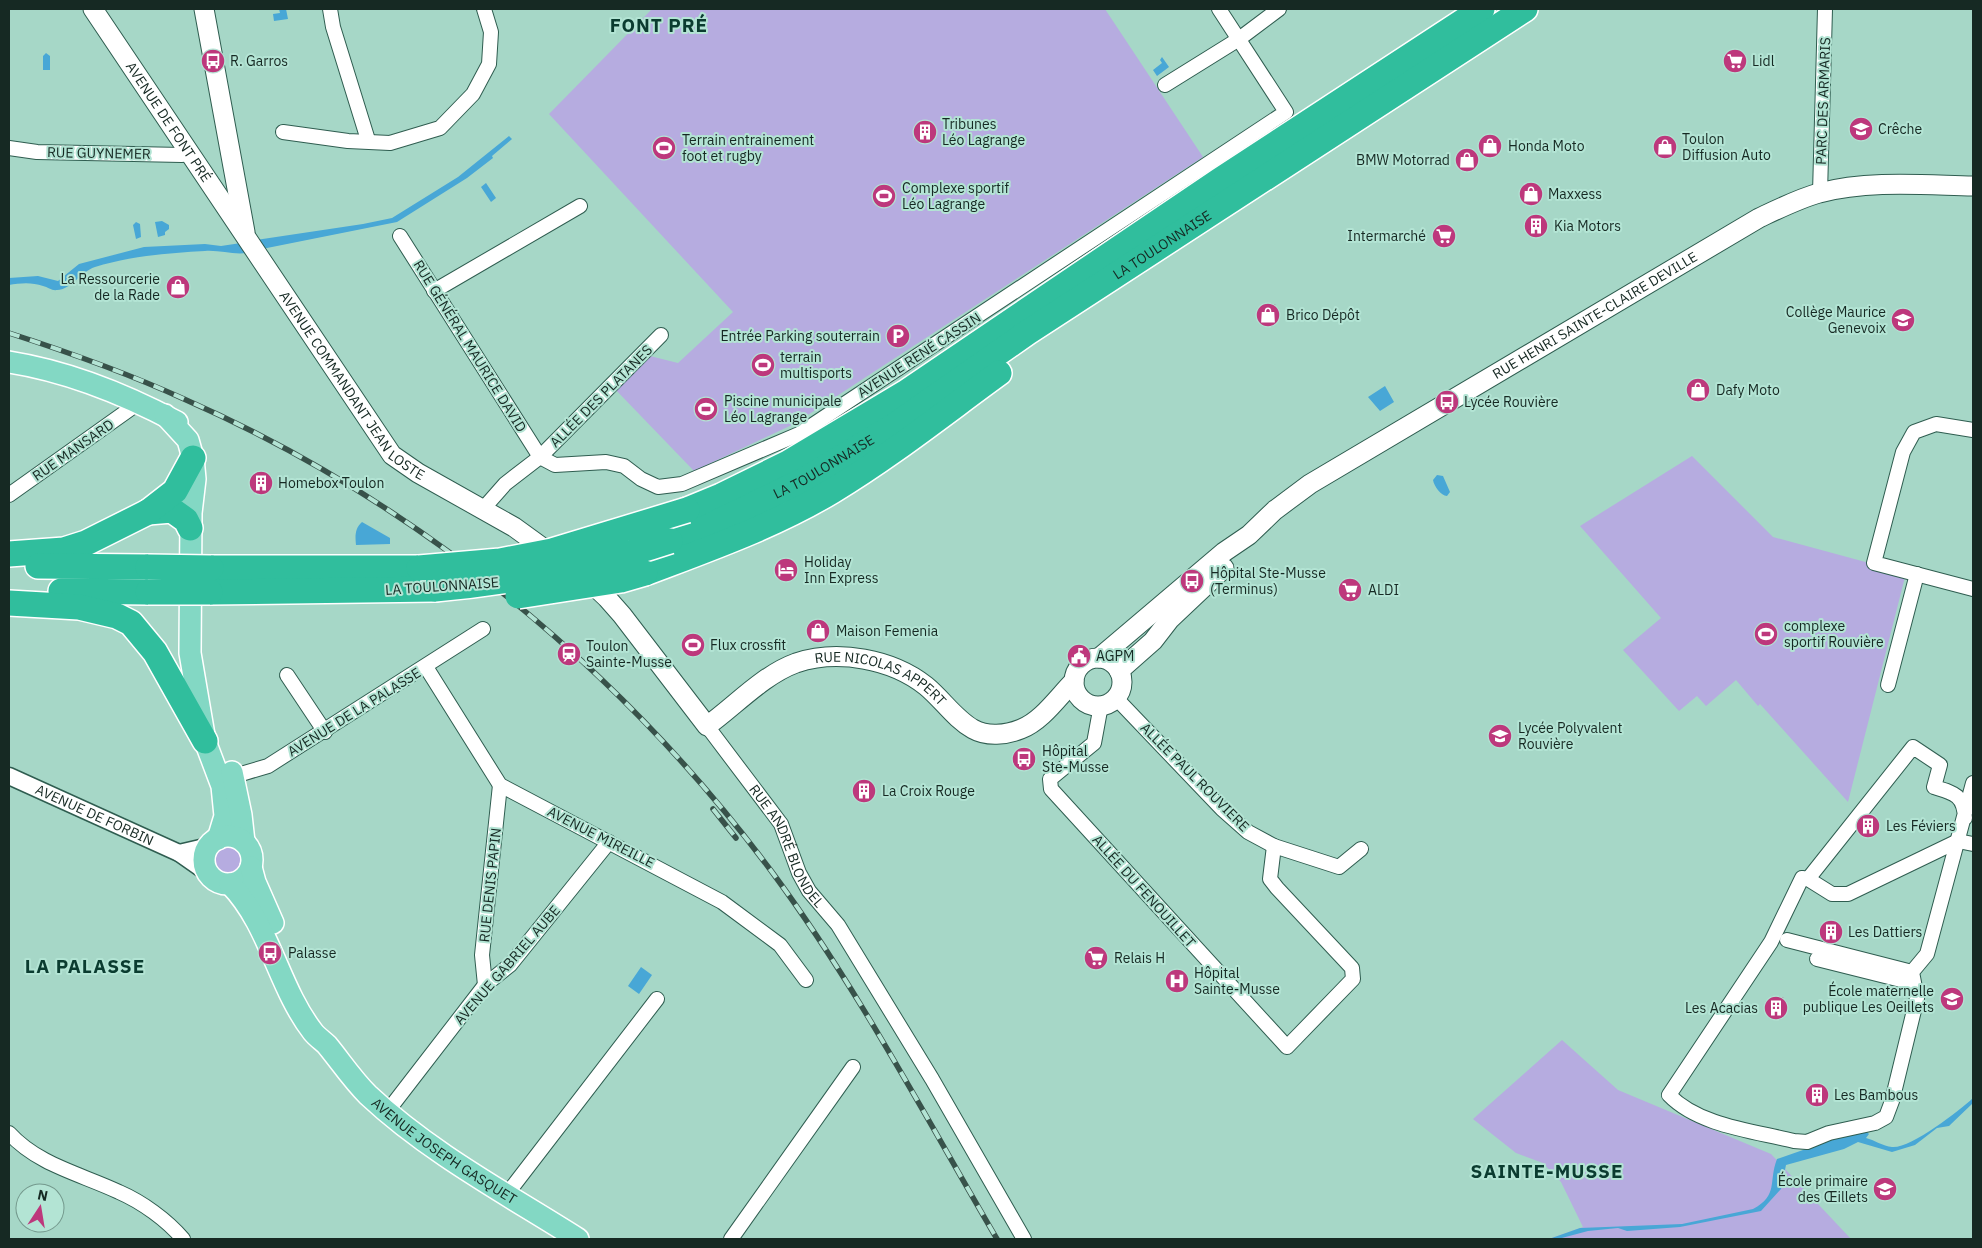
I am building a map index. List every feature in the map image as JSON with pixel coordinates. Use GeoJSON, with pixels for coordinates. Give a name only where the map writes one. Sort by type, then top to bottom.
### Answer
{"type":"FeatureCollection","features":[{"type":"Feature","properties":{"kind":"highway","name":"LA TOULONNAISE"},"geometry":{"type":"LineString","coordinates":[[9,566],[350,569],[419,568],[500,561],[552,550],[686,503],[721,496],[788,463],[905,393],[1220,180],[1482,9]]}},
{"type":"Feature","properties":{"kind":"highway","name":"LA TOULONNAISE"},"geometry":{"type":"LineString","coordinates":[[9,591],[250,592],[436,597],[582,568],[701,530],[800,482],[896,425],[1028,332],[1525,9]]}},
{"type":"Feature","properties":{"kind":"highway"},"geometry":{"type":"LineString","coordinates":[[436,597],[558,591],[621,580],[717,546],[764,526],[831,491],[906,441],[1018,360],[1028,332]]}},
{"type":"Feature","properties":{"kind":"highway"},"geometry":{"type":"LineString","coordinates":[[9,554],[64,550],[86,543],[148,512],[175,492],[193,458]]}},
{"type":"Feature","properties":{"kind":"highway"},"geometry":{"type":"LineString","coordinates":[[148,512],[172,510],[186,520],[191,540]]}},
{"type":"Feature","properties":{"kind":"highway"},"geometry":{"type":"LineString","coordinates":[[9,603],[80,606],[117,616],[131,623],[156,652],[205,742]]}},
{"type":"Feature","properties":{"kind":"main road","name":"AVENUE DE FONT PRÉ"},"geometry":{"type":"LineString","coordinates":[[93,9],[246,236]]}},
{"type":"Feature","properties":{"kind":"main road"},"geometry":{"type":"LineString","coordinates":[[204,9],[246,236]]}},
{"type":"Feature","properties":{"kind":"main road","name":"RUE HENRI SAINTE-CLAIRE DEVILLE"},"geometry":{"type":"LineString","coordinates":[[1099,658],[1224,552],[1249,535],[1275,510],[1310,484],[1759,218],[1787,204],[1820,193],[1886,185],[1973,186]]}},
{"type":"Feature","properties":{"kind":"main road","name":"AVENUE COMMANDANT JEAN LOSTE"},"geometry":{"type":"LineString","coordinates":[[246,236],[392,455],[418,473],[483,509]]}},
{"type":"Feature","properties":{"kind":"main road"},"geometry":{"type":"LineString","coordinates":[[9,362],[50,370],[165,415],[191,430],[202,442],[206,454],[208,474],[201,530],[191,540]]}},
{"type":"Feature","properties":{"kind":"main road"},"geometry":{"type":"LineString","coordinates":[[165,415],[188,440],[193,458],[195,479],[191,540],[190,654],[205,742],[228,781],[225,816],[204,860],[209,874],[222,883],[230,884],[243,879],[251,867],[251,853],[244,842],[228,781],[199,705]]}},
{"type":"Feature","properties":{"kind":"main road","name":"RUE ANDRÉ BLONDEL"},"geometry":{"type":"LineString","coordinates":[[483,509],[514,527],[594,584],[622,615],[707,726]]}},
{"type":"Feature","properties":{"kind":"main road","name":"RUE HENRI SAINTE-CLAIRE DEVILLE"},"geometry":{"type":"LineString","coordinates":[[1119,671],[1153,642],[1170,619],[1227,565],[1249,535]]}},
{"type":"Feature","properties":{"kind":"main road","name":"RUE NICOLAS APPERT"},"geometry":{"type":"LineString","coordinates":[[707,726],[783,669],[814,659],[833,657],[868,660],[906,674],[925,686],[974,730],[990,734],[1007,734],[1022,729],[1052,704],[1077,690]]}},
{"type":"Feature","properties":{"kind":"main road"},"geometry":{"type":"LineString","coordinates":[[1092,659],[1107,660],[1119,671],[1121,682],[1108,701],[1090,704],[1077,690],[1079,667],[1092,659]]}},
{"type":"Feature","properties":{"kind":"main road"},"geometry":{"type":"LineString","coordinates":[[214,842],[231,837],[244,842]]}},
{"type":"Feature","properties":{"kind":"main road","name":"AVENUE JOSEPH GASQUET"},"geometry":{"type":"LineString","coordinates":[[251,867],[269,932],[310,1016],[314,1034],[326,1044],[345,1071],[387,1112],[432,1146],[578,1239]]}},
{"type":"Feature","properties":{"kind":"main road","name":"AVENUE JOSEPH GASQUET"},"geometry":{"type":"LineString","coordinates":[[230,884],[248,903],[269,932]]}},
{"type":"Feature","properties":{"kind":"street"},"geometry":{"type":"LineString","coordinates":[[330,9],[333,27],[368,140]]}},
{"type":"Feature","properties":{"kind":"street"},"geometry":{"type":"LineString","coordinates":[[283,132],[348,141],[368,140],[390,143],[440,128],[473,94],[489,64],[491,32],[484,9]]}},
{"type":"Feature","properties":{"kind":"street"},"geometry":{"type":"LineString","coordinates":[[1219,9],[1239,39]]}},
{"type":"Feature","properties":{"kind":"street"},"geometry":{"type":"LineString","coordinates":[[1165,85],[1239,39],[1279,9]]}},
{"type":"Feature","properties":{"kind":"street","name":"PARC DES ARMARIS"},"geometry":{"type":"LineString","coordinates":[[1820,193],[1825,9]]}},
{"type":"Feature","properties":{"kind":"street","name":"AVENUE RENÉ CASSIN"},"geometry":{"type":"LineString","coordinates":[[540,457],[555,465],[606,462],[624,466],[641,479],[658,487],[682,484],[799,434],[1286,112],[1239,39]]}},
{"type":"Feature","properties":{"kind":"street","name":"RUE GUYNEMER"},"geometry":{"type":"LineString","coordinates":[[9,148],[37,152],[182,154],[188,151]]}},
{"type":"Feature","properties":{"kind":"street"},"geometry":{"type":"LineString","coordinates":[[219,198],[230,203],[235,202],[239,195]]}},
{"type":"Feature","properties":{"kind":"street"},"geometry":{"type":"LineString","coordinates":[[434,291],[580,206]]}},
{"type":"Feature","properties":{"kind":"street","name":"RUE GÉNÉRAL MAURICE DAVID"},"geometry":{"type":"LineString","coordinates":[[400,236],[540,457]]}},
{"type":"Feature","properties":{"kind":"street","name":"ALLÉE DES PLATANES"},"geometry":{"type":"LineString","coordinates":[[540,457],[661,336]]}},
{"type":"Feature","properties":{"kind":"street","name":"RUE MANSARD"},"geometry":{"type":"LineString","coordinates":[[9,495],[137,404]]}},
{"type":"Feature","properties":{"kind":"street"},"geometry":{"type":"LineString","coordinates":[[1973,430],[1936,424],[1914,432],[1904,452],[1874,562],[1973,589]]}},
{"type":"Feature","properties":{"kind":"street"},"geometry":{"type":"LineString","coordinates":[[483,509],[505,484],[540,457]]}},
{"type":"Feature","properties":{"kind":"street"},"geometry":{"type":"LineString","coordinates":[[1888,685],[1917,574]]}},
{"type":"Feature","properties":{"kind":"street","name":"AVENUE DE LA PALASSE"},"geometry":{"type":"LineString","coordinates":[[228,781],[268,766],[325,732],[482,629]]}},
{"type":"Feature","properties":{"kind":"street"},"geometry":{"type":"LineString","coordinates":[[426,667],[500,785]]}},
{"type":"Feature","properties":{"kind":"street"},"geometry":{"type":"LineString","coordinates":[[288,675],[325,732]]}},
{"type":"Feature","properties":{"kind":"street","name":"ALLÉE DU FENOUILLET"},"geometry":{"type":"LineString","coordinates":[[1108,701],[1094,743],[1050,779],[1051,789],[1287,1047],[1353,979],[1352,968],[1270,879],[1274,846]]}},
{"type":"Feature","properties":{"kind":"street","name":"ALLÉE PAUL ROUVIERE"},"geometry":{"type":"LineString","coordinates":[[1108,701],[1248,832],[1274,846],[1339,867],[1361,849]]}},
{"type":"Feature","properties":{"kind":"street","name":"RUE ANDRÉ BLONDEL"},"geometry":{"type":"LineString","coordinates":[[707,726],[782,824],[799,873],[809,891],[843,933],[932,1079],[1024,1239]]}},
{"type":"Feature","properties":{"kind":"street"},"geometry":{"type":"LineString","coordinates":[[1808,880],[1913,746],[1940,765],[1934,787],[1958,796],[1964,805],[1969,819]]}},
{"type":"Feature","properties":{"kind":"street","name":"AVENUE DE FORBIN"},"geometry":{"type":"LineString","coordinates":[[9,776],[179,853],[209,874]]}},
{"type":"Feature","properties":{"kind":"street"},"geometry":{"type":"LineString","coordinates":[[1973,783],[1969,819],[1958,841],[1927,954],[1912,978],[1917,998],[1892,1102],[1886,1117],[1875,1123],[1829,1133],[1807,1142],[1794,1141],[1710,1119],[1678,1104],[1669,1095],[1771,942],[1802,878],[1832,894],[1848,894],[1958,841],[1973,844]]}},
{"type":"Feature","properties":{"kind":"street","name":"AVENUE MIREILLE"},"geometry":{"type":"LineString","coordinates":[[500,785],[722,902],[780,945],[806,980]]}},
{"type":"Feature","properties":{"kind":"street","name":"RUE DENIS PAPIN"},"geometry":{"type":"LineString","coordinates":[[485,985],[482,955],[500,785]]}},
{"type":"Feature","properties":{"kind":"street"},"geometry":{"type":"LineString","coordinates":[[179,853],[214,842]]}},
{"type":"Feature","properties":{"kind":"street","name":"AVENUE GABRIEL AUBE"},"geometry":{"type":"LineString","coordinates":[[387,1112],[485,985],[510,965],[609,842]]}},
{"type":"Feature","properties":{"kind":"street"},"geometry":{"type":"LineString","coordinates":[[1787,940],[1912,978]]}},
{"type":"Feature","properties":{"kind":"street"},"geometry":{"type":"LineString","coordinates":[[1817,959],[1912,978]]}},
{"type":"Feature","properties":{"kind":"street"},"geometry":{"type":"LineString","coordinates":[[507,1194],[657,999]]}},
{"type":"Feature","properties":{"kind":"street"},"geometry":{"type":"LineString","coordinates":[[730,1239],[853,1067]]}},
{"type":"Feature","properties":{"kind":"street"},"geometry":{"type":"LineString","coordinates":[[9,1132],[18,1142],[38,1157],[127,1196],[168,1224],[183,1239]]}},
{"type":"Feature","properties":{"kind":"shaded area","name":"Complexe sportif Léo Lagrange"},"geometry":{"type":"Polygon","coordinates":[[[652,9],[1105,9],[1203,157],[794,424],[694,471],[613,387],[646,355],[678,363],[733,312],[549,114],[652,9]]]}},
{"type":"Feature","properties":{"kind":"shaded area","name":"complexe sportif Rouvière"},"geometry":{"type":"Polygon","coordinates":[[[1692,456],[1773,537],[1906,573],[1848,802],[1736,680],[1706,706],[1697,696],[1679,711],[1623,650],[1661,618],[1580,526],[1692,456]]]}},
{"type":"Feature","properties":{"kind":"shaded area"},"geometry":{"type":"Polygon","coordinates":[[[224,838],[232,838],[241,842],[247,848],[251,861],[247,874],[241,880],[232,884],[224,884],[215,880],[209,874],[205,865],[205,857],[209,848],[215,842],[224,838]]]}},
{"type":"Feature","properties":{"kind":"shaded area"},"geometry":{"type":"Polygon","coordinates":[[[1562,1040],[1618,1090],[1771,1154],[1851,1239],[1549,1239],[1583,1227],[1561,1182],[1543,1163],[1516,1153],[1473,1119],[1562,1040]]]}},
{"type":"Feature","properties":{"kind":"water"},"geometry":{"type":"Polygon","coordinates":[[[279,9],[286,9],[288,19],[274,21],[273,14],[280,13],[279,9]]]}},
{"type":"Feature","properties":{"kind":"water"},"geometry":{"type":"Polygon","coordinates":[[[46,53],[50,56],[50,70],[43,70],[43,56],[46,53]]]}},
{"type":"Feature","properties":{"kind":"water"},"geometry":{"type":"Polygon","coordinates":[[[1162,57],[1169,67],[1157,76],[1153,70],[1162,63],[1160,60],[1162,57]]]}},
{"type":"Feature","properties":{"kind":"water"},"geometry":{"type":"Polygon","coordinates":[[[509,136],[512,139],[492,156],[493,158],[467,178],[397,222],[262,249],[256,240],[392,218],[458,177],[509,136]]]}},
{"type":"Feature","properties":{"kind":"water"},"geometry":{"type":"Polygon","coordinates":[[[486,183],[496,198],[491,202],[481,187],[486,183]]]}},
{"type":"Feature","properties":{"kind":"water"},"geometry":{"type":"Polygon","coordinates":[[[162,221],[169,225],[169,229],[165,232],[165,235],[158,237],[155,222],[162,221]]]}},
{"type":"Feature","properties":{"kind":"water"},"geometry":{"type":"Polygon","coordinates":[[[136,222],[140,224],[141,237],[136,239],[133,225],[136,222]]]}},
{"type":"Feature","properties":{"kind":"water"},"geometry":{"type":"Polygon","coordinates":[[[241,243],[247,253],[211,251],[178,253],[108,263],[90,269],[62,289],[53,290],[30,283],[9,285],[9,278],[38,276],[58,281],[79,264],[144,247],[205,244],[221,246],[241,243]]]}},
{"type":"Feature","properties":{"kind":"water"},"geometry":{"type":"Polygon","coordinates":[[[1385,386],[1394,402],[1380,411],[1368,397],[1385,386]]]}},
{"type":"Feature","properties":{"kind":"water"},"geometry":{"type":"Polygon","coordinates":[[[1437,475],[1443,476],[1450,492],[1447,496],[1440,493],[1435,485],[1433,480],[1437,475]]]}},
{"type":"Feature","properties":{"kind":"water"},"geometry":{"type":"Polygon","coordinates":[[[362,522],[390,538],[390,544],[356,545],[356,532],[362,522]]]}},
{"type":"Feature","properties":{"kind":"water"},"geometry":{"type":"Polygon","coordinates":[[[641,967],[652,975],[639,994],[628,986],[641,967]]]}},
{"type":"Feature","properties":{"kind":"water"},"geometry":{"type":"Polygon","coordinates":[[[1973,1098],[1973,1103],[1949,1126],[1937,1128],[1915,1145],[1892,1152],[1858,1142],[1844,1149],[1786,1165],[1781,1189],[1761,1211],[1680,1227],[1627,1231],[1618,1228],[1588,1231],[1558,1239],[1549,1239],[1580,1228],[1682,1224],[1753,1209],[1761,1204],[1770,1193],[1777,1159],[1843,1136],[1867,1132],[1869,1134],[1866,1138],[1892,1147],[1900,1146],[1922,1136],[1973,1098]]]}},
{"type":"Feature","properties":{"kind":"railway"},"geometry":{"type":"LineString","coordinates":[[9,333],[97,363],[184,399],[270,440],[353,487],[432,540],[508,598],[581,660],[649,727],[713,798],[772,872],[862,1006],[997,1239]]}},
{"type":"Feature","properties":{"kind":"railway"},"geometry":{"type":"LineString","coordinates":[[713,809],[736,838]]}},
{"type":"Feature","properties":{"kind":"place","name":"R. Garros"},"geometry":{"type":"Point","coordinates":[213,61]}},
{"type":"Feature","properties":{"kind":"place","name":"Lidl"},"geometry":{"type":"Point","coordinates":[1735,61]}},
{"type":"Feature","properties":{"kind":"place","name":"Crêche"},"geometry":{"type":"Point","coordinates":[1861,129]}},
{"type":"Feature","properties":{"kind":"place","name":"Tribunes Léo Lagrange"},"geometry":{"type":"Point","coordinates":[925,132]}},
{"type":"Feature","properties":{"kind":"place","name":"Honda Moto"},"geometry":{"type":"Point","coordinates":[1490,146]}},
{"type":"Feature","properties":{"kind":"place","name":"Toulon Diffusion Auto"},"geometry":{"type":"Point","coordinates":[1665,147]}},
{"type":"Feature","properties":{"kind":"place","name":"Terrain entrainement foot et rugby"},"geometry":{"type":"Point","coordinates":[664,148]}},
{"type":"Feature","properties":{"kind":"place","name":"BMW Motorrad"},"geometry":{"type":"Point","coordinates":[1467,160]}},
{"type":"Feature","properties":{"kind":"place","name":"Maxxess"},"geometry":{"type":"Point","coordinates":[1531,194]}},
{"type":"Feature","properties":{"kind":"place","name":"Complexe sportif Léo Lagrange"},"geometry":{"type":"Point","coordinates":[884,196]}},
{"type":"Feature","properties":{"kind":"place","name":"Kia Motors"},"geometry":{"type":"Point","coordinates":[1536,226]}},
{"type":"Feature","properties":{"kind":"place","name":"Intermarché"},"geometry":{"type":"Point","coordinates":[1444,236]}},
{"type":"Feature","properties":{"kind":"place","name":"La Ressourcerie de la Rade"},"geometry":{"type":"Point","coordinates":[178,287]}},
{"type":"Feature","properties":{"kind":"place","name":"Brico Dépôt"},"geometry":{"type":"Point","coordinates":[1268,315]}},
{"type":"Feature","properties":{"kind":"place","name":"Collège Maurice Genevoix"},"geometry":{"type":"Point","coordinates":[1903,320]}},
{"type":"Feature","properties":{"kind":"place","name":"Entrée Parking souterrain"},"geometry":{"type":"Point","coordinates":[898,336]}},
{"type":"Feature","properties":{"kind":"place","name":"terrain multisports"},"geometry":{"type":"Point","coordinates":[763,365]}},
{"type":"Feature","properties":{"kind":"place","name":"Dafy Moto"},"geometry":{"type":"Point","coordinates":[1698,390]}},
{"type":"Feature","properties":{"kind":"place","name":"Lycée Rouvière"},"geometry":{"type":"Point","coordinates":[1447,402]}},
{"type":"Feature","properties":{"kind":"place","name":"Piscine municipale Léo Lagrange"},"geometry":{"type":"Point","coordinates":[706,409]}},
{"type":"Feature","properties":{"kind":"place","name":"Homebox Toulon"},"geometry":{"type":"Point","coordinates":[261,483]}},
{"type":"Feature","properties":{"kind":"place","name":"Holiday Inn Express"},"geometry":{"type":"Point","coordinates":[786,570]}},
{"type":"Feature","properties":{"kind":"place","name":"Hôpital Ste-Musse (Terminus)"},"geometry":{"type":"Point","coordinates":[1192,581]}},
{"type":"Feature","properties":{"kind":"place","name":"ALDI"},"geometry":{"type":"Point","coordinates":[1350,590]}},
{"type":"Feature","properties":{"kind":"place","name":"Maison Femenia"},"geometry":{"type":"Point","coordinates":[818,631]}},
{"type":"Feature","properties":{"kind":"place","name":"complexe sportif Rouvière"},"geometry":{"type":"Point","coordinates":[1766,634]}},
{"type":"Feature","properties":{"kind":"place","name":"Flux crossfit"},"geometry":{"type":"Point","coordinates":[693,645]}},
{"type":"Feature","properties":{"kind":"place","name":"Toulon Sainte-Musse"},"geometry":{"type":"Point","coordinates":[569,654]}},
{"type":"Feature","properties":{"kind":"place","name":"AGPM"},"geometry":{"type":"Point","coordinates":[1079,656]}},
{"type":"Feature","properties":{"kind":"place","name":"Lycée Polyvalent Rouvière"},"geometry":{"type":"Point","coordinates":[1500,736]}},
{"type":"Feature","properties":{"kind":"place","name":"Hôpital Ste-Musse"},"geometry":{"type":"Point","coordinates":[1024,759]}},
{"type":"Feature","properties":{"kind":"place","name":"La Croix Rouge"},"geometry":{"type":"Point","coordinates":[864,791]}},
{"type":"Feature","properties":{"kind":"place","name":"Les Féviers"},"geometry":{"type":"Point","coordinates":[1868,826]}},
{"type":"Feature","properties":{"kind":"place","name":"Les Dattiers"},"geometry":{"type":"Point","coordinates":[1831,932]}},
{"type":"Feature","properties":{"kind":"place","name":"Palasse"},"geometry":{"type":"Point","coordinates":[270,953]}},
{"type":"Feature","properties":{"kind":"place","name":"Relais H"},"geometry":{"type":"Point","coordinates":[1096,958]}},
{"type":"Feature","properties":{"kind":"place","name":"Hôpital Sainte-Musse"},"geometry":{"type":"Point","coordinates":[1177,981]}},
{"type":"Feature","properties":{"kind":"place","name":"École maternelle publique Les Oeillets"},"geometry":{"type":"Point","coordinates":[1952,999]}},
{"type":"Feature","properties":{"kind":"place","name":"Les Acacias"},"geometry":{"type":"Point","coordinates":[1776,1008]}},
{"type":"Feature","properties":{"kind":"place","name":"Les Bambous"},"geometry":{"type":"Point","coordinates":[1817,1095]}},
{"type":"Feature","properties":{"kind":"place","name":"École primaire des Œillets"},"geometry":{"type":"Point","coordinates":[1885,1189]}},
{"type":"Feature","properties":{"kind":"district","name":"FONT PRÉ"},"geometry":{"type":"Point","coordinates":[659,25]}},
{"type":"Feature","properties":{"kind":"district","name":"LA PALASSE"},"geometry":{"type":"Point","coordinates":[85,966]}},
{"type":"Feature","properties":{"kind":"district","name":"SAINTE-MUSSE"},"geometry":{"type":"Point","coordinates":[1547,1171]}}]}
